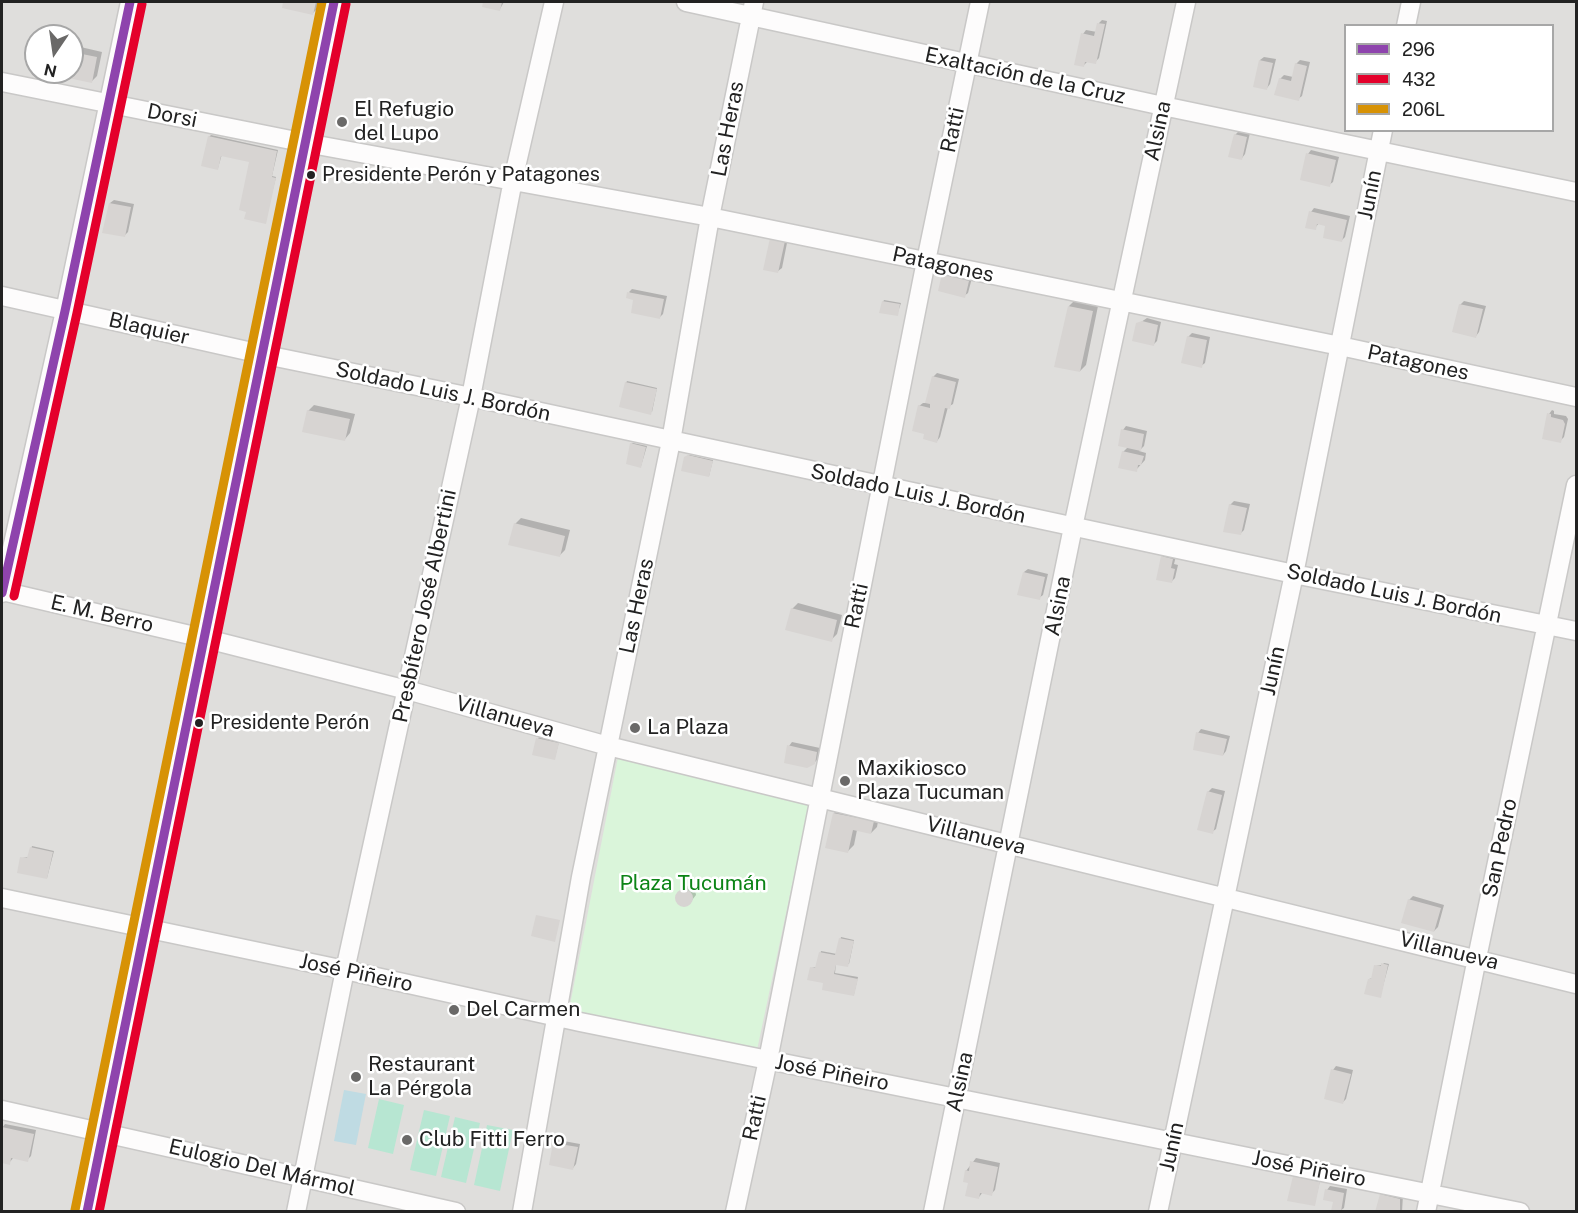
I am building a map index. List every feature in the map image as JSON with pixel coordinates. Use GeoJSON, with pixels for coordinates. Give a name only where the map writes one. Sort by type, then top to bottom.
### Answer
{"type":"FeatureCollection","features":[{"type":"Feature","properties":{"kind":"street"},"geometry":{"type":"LineString","coordinates":[[2,592],[65,311],[130,2]]}},
{"type":"Feature","properties":{"kind":"street"},"geometry":{"type":"LineString","coordinates":[[87,1212],[334,2]]}},
{"type":"Feature","properties":{"kind":"street","name":"Presbítero José Albertini"},"geometry":{"type":"LineString","coordinates":[[296,1212],[345,970],[471,397],[513,180],[554,2]]}},
{"type":"Feature","properties":{"kind":"street","name":"Exaltación de la Cruz"},"geometry":{"type":"LineString","coordinates":[[686,2],[752,9],[967,63],[1576,192]]}},
{"type":"Feature","properties":{"kind":"street","name":"Ratti"},"geometry":{"type":"LineString","coordinates":[[735,1212],[768,1060],[818,797],[980,2]]}},
{"type":"Feature","properties":{"kind":"street","name":"Alsina"},"geometry":{"type":"LineString","coordinates":[[933,1212],[1074,527],[1186,2]]}},
{"type":"Feature","properties":{"kind":"street"},"geometry":{"type":"LineString","coordinates":[[1406,24],[1411,2]]}},
{"type":"Feature","properties":{"kind":"street","name":"Las Heras"},"geometry":{"type":"LineString","coordinates":[[522,1212],[581,877],[671,441],[710,217],[752,9]]}},
{"type":"Feature","properties":{"kind":"street","name":"Dorsi"},"geometry":{"type":"LineString","coordinates":[[2,82],[306,143]]}},
{"type":"Feature","properties":{"kind":"street","name":"Junín"},"geometry":{"type":"LineString","coordinates":[[1158,1212],[1294,574],[1383,132]]}},
{"type":"Feature","properties":{"kind":"street","name":"Patagones"},"geometry":{"type":"LineString","coordinates":[[306,143],[710,217],[1340,346],[1576,397]]}},
{"type":"Feature","properties":{"kind":"street","name":"Blaquier"},"geometry":{"type":"LineString","coordinates":[[2,296],[261,354]]}},
{"type":"Feature","properties":{"kind":"street","name":"Soldado Luis J. Bordón"},"geometry":{"type":"LineString","coordinates":[[261,354],[1576,632]]}},
{"type":"Feature","properties":{"kind":"street","name":"San Pedro"},"geometry":{"type":"LineString","coordinates":[[1426,1212],[1576,485]]}},
{"type":"Feature","properties":{"kind":"street","name":"E. M. Berro"},"geometry":{"type":"LineString","coordinates":[[2,592],[203,638]]}},
{"type":"Feature","properties":{"kind":"street","name":"Villanueva"},"geometry":{"type":"LineString","coordinates":[[203,638],[407,690],[608,746],[1226,896],[1576,984]]}},
{"type":"Feature","properties":{"kind":"street","name":"José Piñeiro"},"geometry":{"type":"LineString","coordinates":[[2,898],[556,1017],[1521,1212]]}},
{"type":"Feature","properties":{"kind":"street","name":"Eulogio Del Mármol"},"geometry":{"type":"LineString","coordinates":[[2,1110],[456,1212]]}},
{"type":"Feature","properties":{"kind":"shaded area"},"geometry":{"type":"Polygon","coordinates":[[[2,2],[1576,2],[1576,1211],[2,1211],[2,2]]]}},
{"type":"Feature","properties":{"kind":"green space","name":"Plaza Tucumán"},"geometry":{"type":"Polygon","coordinates":[[[618,757],[809,805],[757,1050],[569,1010],[618,757]]]}},
{"type":"Feature","properties":{"kind":"green space"},"geometry":{"type":"Polygon","coordinates":[[[379,1099],[404,1105],[393,1154],[368,1148],[379,1099]]]}},
{"type":"Feature","properties":{"kind":"green space"},"geometry":{"type":"Polygon","coordinates":[[[424,1110],[450,1116],[436,1176],[410,1170],[424,1110]]]}},
{"type":"Feature","properties":{"kind":"green space"},"geometry":{"type":"Polygon","coordinates":[[[455,1117],[480,1123],[466,1183],[441,1177],[455,1117]]]}},
{"type":"Feature","properties":{"kind":"green space"},"geometry":{"type":"Polygon","coordinates":[[[487,1125],[513,1130],[500,1191],[474,1185],[487,1125]]]}},
{"type":"Feature","properties":{"kind":"water"},"geometry":{"type":"Polygon","coordinates":[[[344,1090],[366,1094],[356,1145],[334,1141],[344,1090]]]}},
{"type":"Feature","properties":{"kind":"building"},"geometry":{"type":"Polygon","coordinates":[[[283,2],[316,2],[313,15],[282,8],[283,2]]]}},
{"type":"Feature","properties":{"kind":"building"},"geometry":{"type":"Polygon","coordinates":[[[483,2],[502,2],[500,11],[482,7],[483,2]]]}},
{"type":"Feature","properties":{"kind":"building"},"geometry":{"type":"Polygon","coordinates":[[[1097,23],[1105,24],[1096,64],[1085,62],[1084,67],[1074,65],[1081,33],[1094,36],[1097,23]]]}},
{"type":"Feature","properties":{"kind":"building"},"geometry":{"type":"Polygon","coordinates":[[[84,54],[97,57],[92,83],[84,81],[84,54]]]}},
{"type":"Feature","properties":{"kind":"building"},"geometry":{"type":"Polygon","coordinates":[[[1259,60],[1273,63],[1267,90],[1253,87],[1259,60]]]}},
{"type":"Feature","properties":{"kind":"building"},"geometry":{"type":"Polygon","coordinates":[[[1295,63],[1307,66],[1299,101],[1274,95],[1279,78],[1291,81],[1295,63]]]}},
{"type":"Feature","properties":{"kind":"building"},"geometry":{"type":"Polygon","coordinates":[[[1234,134],[1247,137],[1242,160],[1228,157],[1234,134]]]}},
{"type":"Feature","properties":{"kind":"building"},"geometry":{"type":"Polygon","coordinates":[[[208,136],[277,151],[272,177],[276,178],[266,224],[244,219],[246,212],[239,210],[249,162],[221,156],[218,170],[201,166],[208,136]]]}},
{"type":"Feature","properties":{"kind":"building"},"geometry":{"type":"Polygon","coordinates":[[[1306,153],[1336,160],[1330,187],[1300,180],[1306,153]]]}},
{"type":"Feature","properties":{"kind":"building"},"geometry":{"type":"Polygon","coordinates":[[[109,203],[131,207],[125,237],[102,233],[109,203]]]}},
{"type":"Feature","properties":{"kind":"building"},"geometry":{"type":"Polygon","coordinates":[[[1309,211],[1347,220],[1342,242],[1323,238],[1325,226],[1317,224],[1316,230],[1305,228],[1309,211]]]}},
{"type":"Feature","properties":{"kind":"building"},"geometry":{"type":"Polygon","coordinates":[[[770,238],[785,241],[778,273],[763,270],[770,238]]]}},
{"type":"Feature","properties":{"kind":"building"},"geometry":{"type":"Polygon","coordinates":[[[942,274],[969,281],[965,298],[938,291],[942,274]]]}},
{"type":"Feature","properties":{"kind":"building"},"geometry":{"type":"Polygon","coordinates":[[[627,292],[664,299],[660,319],[631,313],[633,300],[626,298],[627,292]]]}},
{"type":"Feature","properties":{"kind":"building"},"geometry":{"type":"Polygon","coordinates":[[[882,301],[900,304],[898,316],[879,313],[882,301]]]}},
{"type":"Feature","properties":{"kind":"building"},"geometry":{"type":"Polygon","coordinates":[[[1459,304],[1483,309],[1476,338],[1452,332],[1459,304]]]}},
{"type":"Feature","properties":{"kind":"building"},"geometry":{"type":"Polygon","coordinates":[[[1068,306],[1093,311],[1080,372],[1054,367],[1068,306]]]}},
{"type":"Feature","properties":{"kind":"building"},"geometry":{"type":"Polygon","coordinates":[[[1142,321],[1158,325],[1154,346],[1132,341],[1136,323],[1142,321]]]}},
{"type":"Feature","properties":{"kind":"building"},"geometry":{"type":"Polygon","coordinates":[[[1187,336],[1207,340],[1202,368],[1181,363],[1187,336]]]}},
{"type":"Feature","properties":{"kind":"building"},"geometry":{"type":"Polygon","coordinates":[[[932,376],[956,382],[950,409],[945,408],[937,443],[923,439],[924,434],[912,431],[918,405],[930,408],[930,404],[925,403],[932,376]]]}},
{"type":"Feature","properties":{"kind":"building"},"geometry":{"type":"Polygon","coordinates":[[[625,382],[657,389],[651,415],[619,407],[625,382]]]}},
{"type":"Feature","properties":{"kind":"building"},"geometry":{"type":"Polygon","coordinates":[[[307,410],[350,419],[345,441],[302,432],[307,410]]]}},
{"type":"Feature","properties":{"kind":"building"},"geometry":{"type":"Polygon","coordinates":[[[1547,413],[1551,414],[1551,417],[1563,420],[1565,424],[1561,443],[1542,439],[1547,413]]]}},
{"type":"Feature","properties":{"kind":"building"},"geometry":{"type":"Polygon","coordinates":[[[1121,429],[1144,434],[1141,451],[1118,446],[1121,429]]]}},
{"type":"Feature","properties":{"kind":"building"},"geometry":{"type":"Polygon","coordinates":[[[630,443],[646,447],[641,468],[626,464],[630,443]]]}},
{"type":"Feature","properties":{"kind":"building"},"geometry":{"type":"Polygon","coordinates":[[[1122,451],[1144,456],[1141,465],[1138,465],[1137,472],[1118,468],[1122,451]]]}},
{"type":"Feature","properties":{"kind":"building"},"geometry":{"type":"Polygon","coordinates":[[[688,455],[713,461],[709,477],[681,471],[684,457],[688,455]]]}},
{"type":"Feature","properties":{"kind":"building"},"geometry":{"type":"Polygon","coordinates":[[[1229,504],[1247,508],[1241,535],[1223,532],[1229,504]]]}},
{"type":"Feature","properties":{"kind":"building"},"geometry":{"type":"Polygon","coordinates":[[[514,523],[565,536],[560,557],[508,545],[514,523]]]}},
{"type":"Feature","properties":{"kind":"building"},"geometry":{"type":"Polygon","coordinates":[[[1161,556],[1173,559],[1171,568],[1175,569],[1172,583],[1156,580],[1161,556]]]}},
{"type":"Feature","properties":{"kind":"building"},"geometry":{"type":"Polygon","coordinates":[[[1023,572],[1045,577],[1040,600],[1017,595],[1023,572]]]}},
{"type":"Feature","properties":{"kind":"building"},"geometry":{"type":"Polygon","coordinates":[[[791,608],[837,620],[832,642],[785,630],[791,608]]]}},
{"type":"Feature","properties":{"kind":"building"},"geometry":{"type":"Polygon","coordinates":[[[1196,732],[1227,739],[1223,756],[1193,750],[1196,732]]]}},
{"type":"Feature","properties":{"kind":"building"},"geometry":{"type":"Polygon","coordinates":[[[536,738],[559,743],[555,760],[532,755],[536,738]]]}},
{"type":"Feature","properties":{"kind":"building"},"geometry":{"type":"Polygon","coordinates":[[[787,745],[817,752],[815,764],[807,768],[784,763],[787,745]]]}},
{"type":"Feature","properties":{"kind":"building"},"geometry":{"type":"Polygon","coordinates":[[[1207,791],[1222,795],[1213,834],[1197,830],[1207,791]]]}},
{"type":"Feature","properties":{"kind":"building"},"geometry":{"type":"Polygon","coordinates":[[[833,813],[874,821],[871,834],[853,830],[848,853],[825,848],[833,813]]]}},
{"type":"Feature","properties":{"kind":"building"},"geometry":{"type":"Polygon","coordinates":[[[30,847],[53,852],[47,879],[17,873],[20,857],[27,858],[30,847]]]}},
{"type":"Feature","properties":{"kind":"building"},"geometry":{"type":"Polygon","coordinates":[[[684,889],[690,892],[693,898],[690,904],[684,907],[678,904],[675,898],[678,892],[684,889]]]}},
{"type":"Feature","properties":{"kind":"building"},"geometry":{"type":"Polygon","coordinates":[[[1408,899],[1441,908],[1434,932],[1401,923],[1408,899]]]}},
{"type":"Feature","properties":{"kind":"building"},"geometry":{"type":"Polygon","coordinates":[[[536,915],[560,920],[555,942],[531,936],[536,915]]]}},
{"type":"Feature","properties":{"kind":"building"},"geometry":{"type":"Polygon","coordinates":[[[839,938],[854,941],[848,967],[836,965],[834,974],[858,979],[854,996],[822,990],[823,983],[807,980],[810,967],[815,968],[819,952],[835,955],[839,938]]]}},
{"type":"Feature","properties":{"kind":"building"},"geometry":{"type":"Polygon","coordinates":[[[1381,963],[1388,965],[1381,998],[1364,994],[1374,965],[1381,966],[1381,963]]]}},
{"type":"Feature","properties":{"kind":"building"},"geometry":{"type":"Polygon","coordinates":[[[1331,1069],[1351,1074],[1343,1104],[1324,1099],[1331,1069]]]}},
{"type":"Feature","properties":{"kind":"building"},"geometry":{"type":"Polygon","coordinates":[[[2,1127],[34,1134],[28,1162],[11,1158],[10,1165],[2,1163],[2,1127]]]}},
{"type":"Feature","properties":{"kind":"building"},"geometry":{"type":"Polygon","coordinates":[[[553,1143],[578,1147],[573,1170],[549,1165],[553,1143]]]}},
{"type":"Feature","properties":{"kind":"building"},"geometry":{"type":"Polygon","coordinates":[[[970,1161],[998,1167],[992,1196],[980,1193],[979,1199],[965,1196],[968,1183],[963,1182],[965,1170],[969,1171],[970,1161]]]}},
{"type":"Feature","properties":{"kind":"building"},"geometry":{"type":"Polygon","coordinates":[[[1293,1176],[1320,1182],[1315,1206],[1287,1201],[1293,1176]]]}},
{"type":"Feature","properties":{"kind":"building"},"geometry":{"type":"Polygon","coordinates":[[[1325,1189],[1344,1193],[1341,1212],[1331,1211],[1333,1202],[1323,1200],[1325,1189]]]}},
{"type":"Feature","properties":{"kind":"building"},"geometry":{"type":"Polygon","coordinates":[[[1380,1194],[1400,1199],[1400,1212],[1375,1212],[1380,1194]]]}},
{"type":"Feature","properties":{"kind":"transit line","name":"296"},"geometry":{"type":"LineString","coordinates":[[2,593],[65,311],[130,2]]}},
{"type":"Feature","properties":{"kind":"transit line","name":"206L"},"geometry":{"type":"LineString","coordinates":[[75,1210],[322,2]]}},
{"type":"Feature","properties":{"kind":"transit line","name":"296"},"geometry":{"type":"LineString","coordinates":[[87,1212],[334,2]]}},
{"type":"Feature","properties":{"kind":"transit line","name":"432"},"geometry":{"type":"LineString","coordinates":[[14,596],[142,4]]}},
{"type":"Feature","properties":{"kind":"transit line","name":"432"},"geometry":{"type":"LineString","coordinates":[[99,1212],[346,4]]}},
{"type":"Feature","properties":{"kind":"place","name":"El Refugio del Lupo"},"geometry":{"type":"Point","coordinates":[342,122]}},
{"type":"Feature","properties":{"kind":"place","name":"Presidente Perón y Patagones"},"geometry":{"type":"Point","coordinates":[311,175]}},
{"type":"Feature","properties":{"kind":"place","name":"Presidente Perón"},"geometry":{"type":"Point","coordinates":[199,723]}},
{"type":"Feature","properties":{"kind":"place","name":"La Plaza"},"geometry":{"type":"Point","coordinates":[635,728]}},
{"type":"Feature","properties":{"kind":"place","name":"Maxikiosco Plaza Tucuman"},"geometry":{"type":"Point","coordinates":[845,781]}},
{"type":"Feature","properties":{"kind":"place","name":"Del Carmen"},"geometry":{"type":"Point","coordinates":[454,1010]}},
{"type":"Feature","properties":{"kind":"place","name":"Restaurant La Pérgola"},"geometry":{"type":"Point","coordinates":[356,1077]}},
{"type":"Feature","properties":{"kind":"place","name":"Club Fitti Ferro"},"geometry":{"type":"Point","coordinates":[407,1140]}}]}
